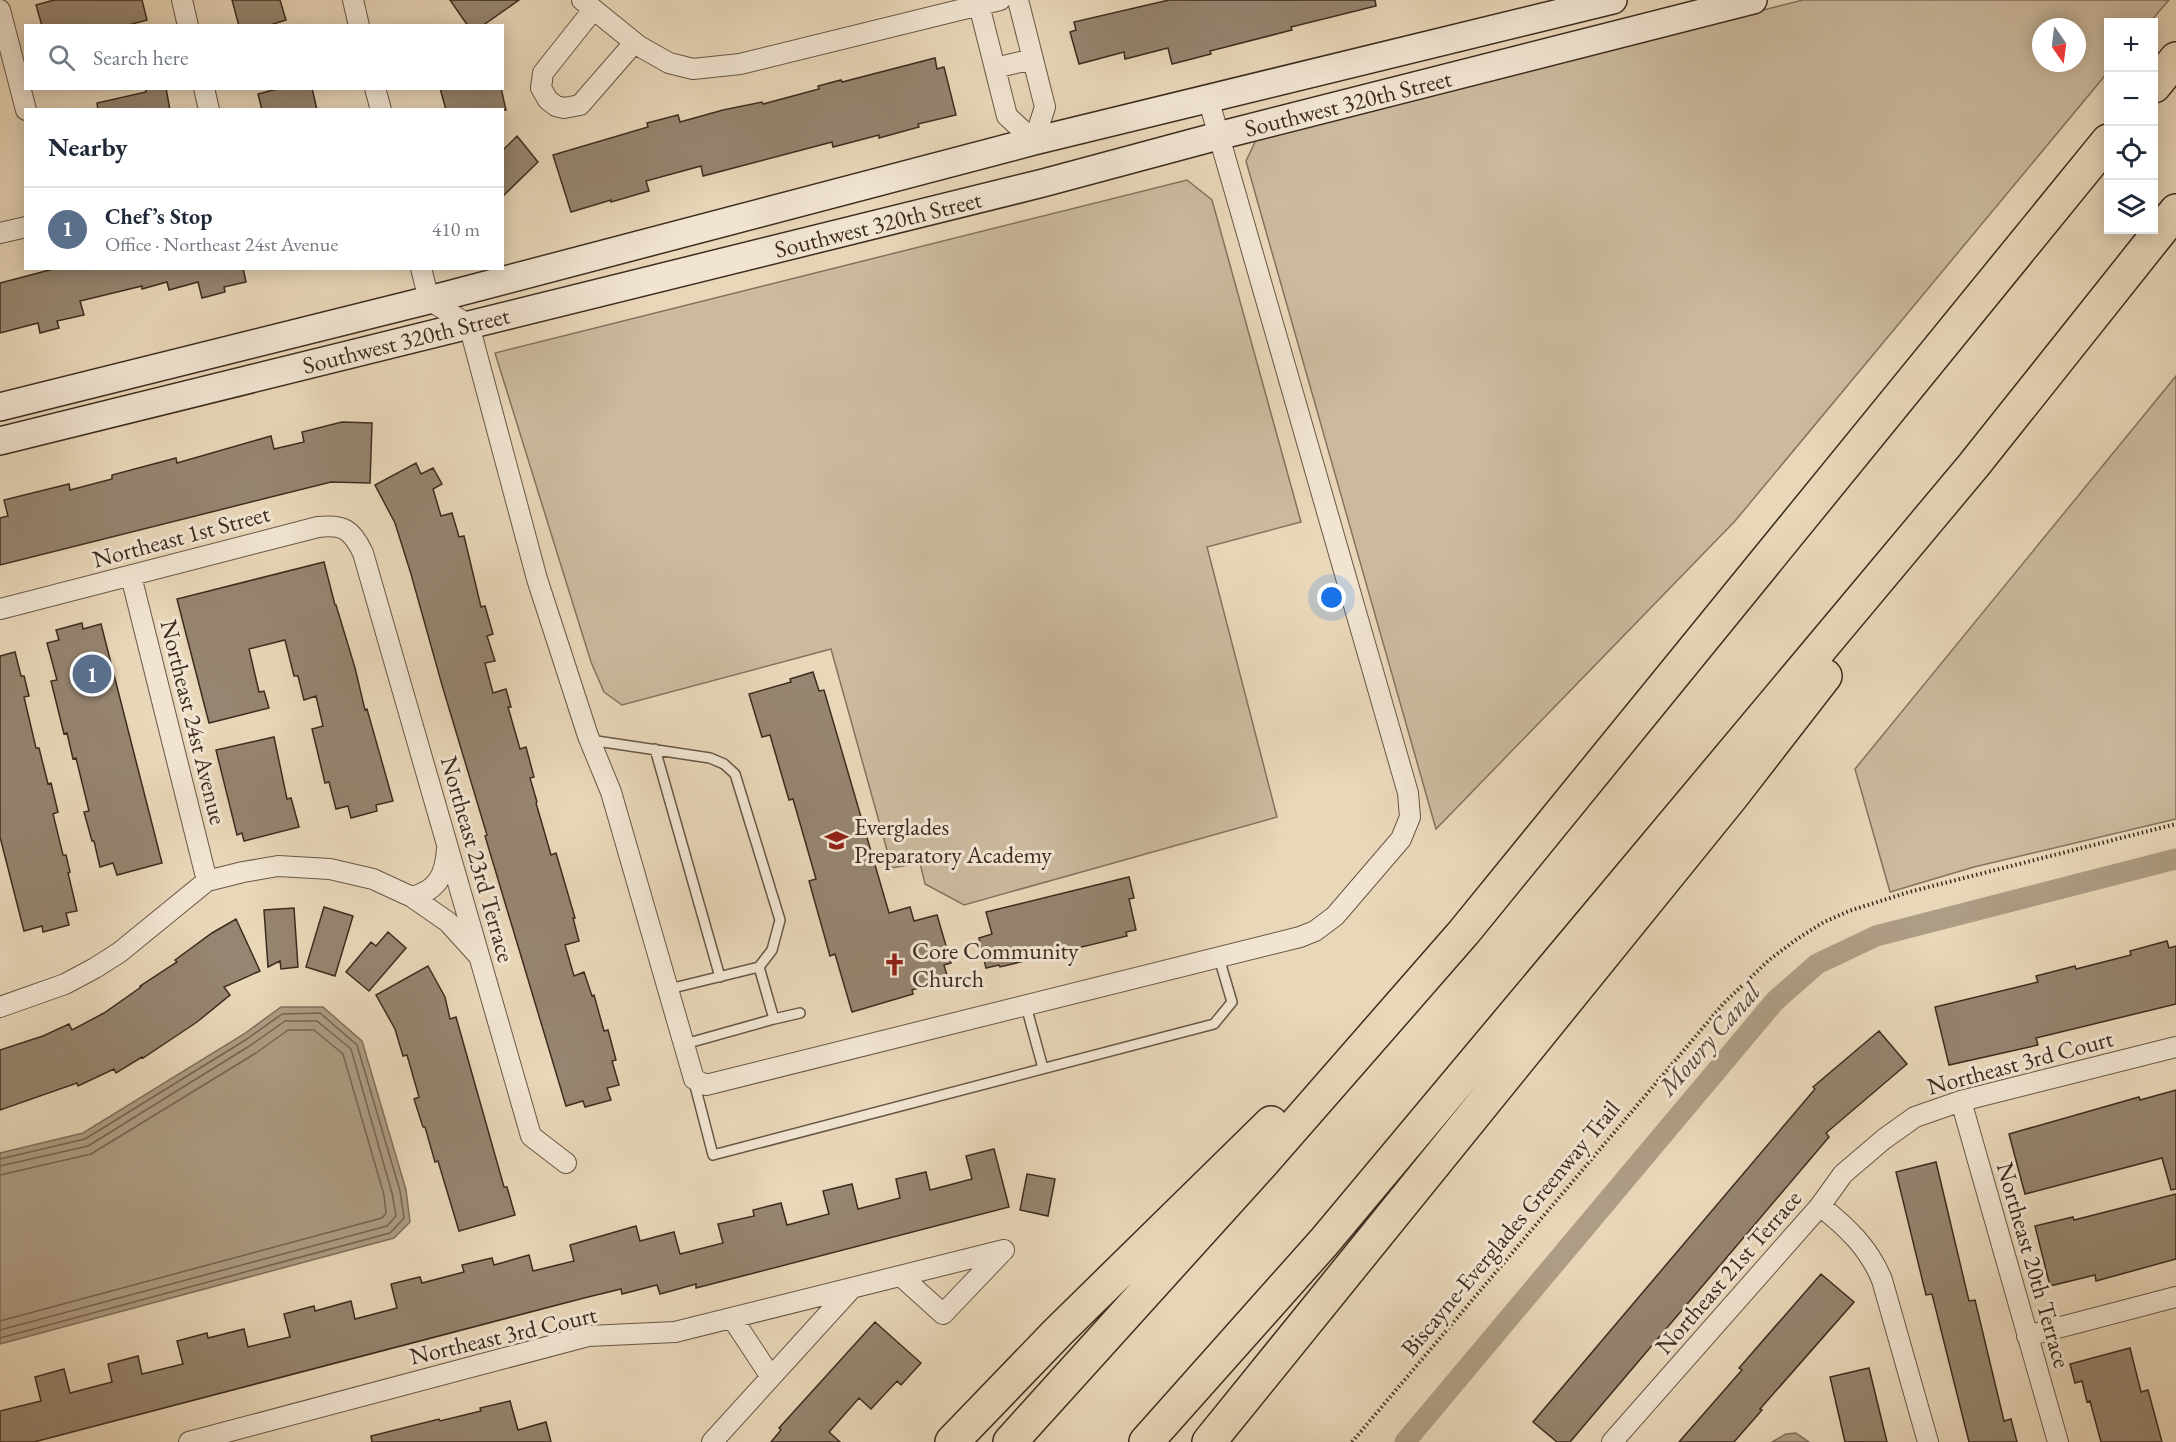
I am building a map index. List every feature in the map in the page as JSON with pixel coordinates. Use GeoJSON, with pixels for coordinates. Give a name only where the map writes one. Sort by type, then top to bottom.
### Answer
{"type":"FeatureCollection","features":[{"type":"Feature","properties":{"kind":"highway"},"geometry":{"type":"LineString","coordinates":[[2158,81],[2176,58]]}},
{"type":"Feature","properties":{"kind":"highway"},"geometry":{"type":"LineString","coordinates":[[1010,1442],[1264,1161],[1464,932],[2104,147]]}},
{"type":"Feature","properties":{"kind":"highway"},"geometry":{"type":"LineString","coordinates":[[1146,1442],[1324,1242],[1973,466],[2176,211]]}},
{"type":"Feature","properties":{"kind":"highway"},"geometry":{"type":"LineString","coordinates":[[1209,1442],[1732,796],[1927,545],[1973,466]]}},
{"type":"Feature","properties":{"kind":"highway"},"geometry":{"type":"LineString","coordinates":[[952,1442],[1058,1332],[1464,932]]}},
{"type":"Feature","properties":{"kind":"street"},"geometry":{"type":"LineString","coordinates":[[182,0],[188,24]]}},
{"type":"Feature","properties":{"kind":"street"},"geometry":{"type":"LineString","coordinates":[[353,0],[359,24]]}},
{"type":"Feature","properties":{"kind":"street"},"geometry":{"type":"LineString","coordinates":[[634,43],[580,105],[561,108],[548,100],[542,88],[543,74],[588,5],[653,56],[681,67],[693,69],[719,68],[999,0]]}},
{"type":"Feature","properties":{"kind":"street"},"geometry":{"type":"LineString","coordinates":[[1018,0],[1046,107],[1034,141],[1043,183]]}},
{"type":"Feature","properties":{"kind":"street","name":"Southwest 320th Street"},"geometry":{"type":"LineString","coordinates":[[0,407],[429,300],[1034,141],[1613,0]]}},
{"type":"Feature","properties":{"kind":"street","name":"Southwest 320th Street"},"geometry":{"type":"LineString","coordinates":[[0,441],[1043,183],[1218,136],[1754,0]]}},
{"type":"Feature","properties":{"kind":"street"},"geometry":{"type":"LineString","coordinates":[[979,5],[1007,116],[1034,141]]}},
{"type":"Feature","properties":{"kind":"street"},"geometry":{"type":"LineString","coordinates":[[0,10],[25,108]]}},
{"type":"Feature","properties":{"kind":"street"},"geometry":{"type":"LineString","coordinates":[[995,68],[1033,59]]}},
{"type":"Feature","properties":{"kind":"street"},"geometry":{"type":"LineString","coordinates":[[204,90],[209,108]]}},
{"type":"Feature","properties":{"kind":"street"},"geometry":{"type":"LineString","coordinates":[[376,90],[380,108]]}},
{"type":"Feature","properties":{"kind":"street"},"geometry":{"type":"LineString","coordinates":[[422,270],[429,300],[469,325],[537,579],[590,740],[611,792],[694,1079],[706,1085],[1300,937],[1315,931],[1335,916],[1401,839],[1410,817],[1408,793],[1208,98]]}},
{"type":"Feature","properties":{"kind":"street"},"geometry":{"type":"LineString","coordinates":[[0,233],[24,227]]}},
{"type":"Feature","properties":{"kind":"street","name":"Northeast 1st Street"},"geometry":{"type":"LineString","coordinates":[[0,609],[318,527],[336,526],[345,529],[354,536],[363,553]]}},
{"type":"Feature","properties":{"kind":"street","name":"Northeast 23rd Terrace"},"geometry":{"type":"LineString","coordinates":[[363,553],[531,1136],[566,1163]]}},
{"type":"Feature","properties":{"kind":"street","name":"Northeast 24st Avenue"},"geometry":{"type":"LineString","coordinates":[[131,576],[207,881]]}},
{"type":"Feature","properties":{"kind":"street"},"geometry":{"type":"LineString","coordinates":[[412,897],[426,893],[434,887],[445,862],[447,840]]}},
{"type":"Feature","properties":{"kind":"street"},"geometry":{"type":"LineString","coordinates":[[1,1004],[65,984],[95,968],[120,952],[207,881],[278,866],[330,869],[373,879],[412,897],[448,922],[480,957]]}},
{"type":"Feature","properties":{"kind":"street","name":"Northeast 3rd Court"},"geometry":{"type":"LineString","coordinates":[[1884,1139],[1915,1117],[1961,1101],[2176,1047]]}},
{"type":"Feature","properties":{"kind":"street","name":"Northeast 20th Terrace"},"geometry":{"type":"LineString","coordinates":[[1961,1101],[2058,1442]]}},
{"type":"Feature","properties":{"kind":"street","name":"Northeast 21st Terrace"},"geometry":{"type":"LineString","coordinates":[[1612,1442],[1820,1206],[1843,1174],[1884,1139]]}},
{"type":"Feature","properties":{"kind":"street"},"geometry":{"type":"LineString","coordinates":[[1820,1206],[1857,1238],[1875,1264],[1882,1280],[1928,1442]]}},
{"type":"Feature","properties":{"kind":"street","name":"Northeast 3rd Court"},"geometry":{"type":"LineString","coordinates":[[189,1442],[588,1336],[675,1332],[1004,1250],[943,1314],[901,1276]]}},
{"type":"Feature","properties":{"kind":"street"},"geometry":{"type":"LineString","coordinates":[[712,1442],[852,1288]]}},
{"type":"Feature","properties":{"kind":"street"},"geometry":{"type":"LineString","coordinates":[[2027,1336],[2176,1297]]}},
{"type":"Feature","properties":{"kind":"street"},"geometry":{"type":"LineString","coordinates":[[732,1318],[771,1377]]}},
{"type":"Feature","properties":{"kind":"lane"},"geometry":{"type":"LineString","coordinates":[[590,740],[656,748],[710,758],[724,764],[735,774],[780,920],[772,950],[759,967],[669,989]]}},
{"type":"Feature","properties":{"kind":"lane"},"geometry":{"type":"LineString","coordinates":[[656,748],[720,977]]}},
{"type":"Feature","properties":{"kind":"lane"},"geometry":{"type":"LineString","coordinates":[[694,1079],[713,1155],[1214,1024],[1232,1002],[1219,958]]}},
{"type":"Feature","properties":{"kind":"lane"},"geometry":{"type":"LineString","coordinates":[[759,967],[774,1019]]}},
{"type":"Feature","properties":{"kind":"lane"},"geometry":{"type":"LineString","coordinates":[[1026,1006],[1043,1068]]}},
{"type":"Feature","properties":{"kind":"lane"},"geometry":{"type":"LineString","coordinates":[[685,1044],[800,1013]]}},
{"type":"Feature","properties":{"kind":"path","name":"Biscayne-Everglades Greenway Trail"},"geometry":{"type":"LineString","coordinates":[[1352,1442],[1723,1004],[1769,960],[1797,939],[1824,922],[1876,902],[2176,824]]}},
{"type":"Feature","properties":{"kind":"shaded area"},"geometry":{"type":"Polygon","coordinates":[[[1803,0],[2169,0],[2153,18],[2104,18],[2104,77],[1735,521],[1436,829],[1246,161],[1257,138],[1803,0]]]}},
{"type":"Feature","properties":{"kind":"shaded area"},"geometry":{"type":"Polygon","coordinates":[[[1187,180],[1212,200],[1301,522],[1207,547],[1277,817],[964,905],[925,884],[920,863],[892,868],[831,649],[622,705],[604,692],[591,662],[495,353],[1187,180]]]}},
{"type":"Feature","properties":{"kind":"shaded area"},"geometry":{"type":"Polygon","coordinates":[[[2176,376],[2176,819],[1974,867],[1890,892],[1855,769],[2176,376]]]}},
{"type":"Feature","properties":{"kind":"water"},"geometry":{"type":"Polygon","coordinates":[[[281,1007],[323,1007],[362,1041],[406,1190],[410,1222],[394,1238],[0,1344],[0,1153],[83,1133],[244,1034],[281,1007]]]}},
{"type":"Feature","properties":{"kind":"water"},"geometry":{"type":"Polygon","coordinates":[[[1796,1433],[1809,1442],[1772,1442],[1786,1434],[1796,1433]]]}},
{"type":"Feature","properties":{"kind":"building"},"geometry":{"type":"Polygon","coordinates":[[[54,0],[142,0],[147,20],[132,24],[41,24],[36,5],[54,0]]]}},
{"type":"Feature","properties":{"kind":"building"},"geometry":{"type":"Polygon","coordinates":[[[232,0],[280,0],[286,20],[273,24],[238,24],[232,0]]]}},
{"type":"Feature","properties":{"kind":"building"},"geometry":{"type":"Polygon","coordinates":[[[450,0],[519,0],[485,24],[467,24],[450,0]]]}},
{"type":"Feature","properties":{"kind":"building"},"geometry":{"type":"Polygon","coordinates":[[[1169,0],[1375,0],[1376,6],[1291,27],[1292,30],[1210,51],[1211,54],[1172,64],[1168,48],[1125,59],[1124,52],[1079,64],[1070,32],[1076,30],[1074,22],[1169,0]]]}},
{"type":"Feature","properties":{"kind":"building"},"geometry":{"type":"Polygon","coordinates":[[[935,58],[937,69],[944,67],[956,115],[918,124],[919,127],[879,138],[879,135],[833,147],[832,142],[703,176],[701,166],[646,181],[649,191],[571,212],[553,155],[648,127],[647,123],[678,115],[680,122],[723,110],[762,102],[763,104],[819,89],[818,86],[935,58]]]}},
{"type":"Feature","properties":{"kind":"building"},"geometry":{"type":"Polygon","coordinates":[[[146,90],[166,90],[170,108],[98,108],[97,103],[146,92],[146,90]]]}},
{"type":"Feature","properties":{"kind":"building"},"geometry":{"type":"Polygon","coordinates":[[[273,90],[312,90],[317,108],[262,108],[258,94],[273,90]]]}},
{"type":"Feature","properties":{"kind":"building"},"geometry":{"type":"Polygon","coordinates":[[[441,90],[501,90],[506,110],[504,108],[445,108],[441,90]]]}},
{"type":"Feature","properties":{"kind":"building"},"geometry":{"type":"Polygon","coordinates":[[[517,136],[538,162],[504,195],[504,149],[517,136]]]}},
{"type":"Feature","properties":{"kind":"building"},"geometry":{"type":"Polygon","coordinates":[[[49,270],[243,270],[246,282],[224,287],[225,292],[202,298],[198,282],[169,290],[167,282],[80,301],[84,315],[57,321],[59,328],[40,333],[38,323],[0,333],[0,283],[49,270]]]}},
{"type":"Feature","properties":{"kind":"building"},"geometry":{"type":"Polygon","coordinates":[[[342,422],[372,423],[370,483],[331,482],[0,565],[0,518],[8,516],[4,500],[69,484],[70,490],[112,479],[112,475],[176,458],[177,463],[271,436],[274,449],[304,442],[302,432],[342,422]]]}},
{"type":"Feature","properties":{"kind":"building"},"geometry":{"type":"Polygon","coordinates":[[[416,463],[421,474],[433,468],[442,484],[433,489],[441,516],[452,513],[459,537],[464,536],[481,607],[485,606],[493,634],[487,636],[495,661],[485,663],[493,693],[506,689],[511,707],[508,707],[520,749],[526,747],[534,777],[530,778],[551,855],[556,853],[575,918],[573,918],[579,941],[565,945],[574,976],[584,972],[592,996],[594,995],[604,1031],[608,1030],[616,1060],[612,1061],[619,1085],[607,1088],[611,1100],[585,1107],[583,1101],[566,1106],[485,836],[487,835],[411,574],[395,523],[375,485],[416,463]]]}},
{"type":"Feature","properties":{"kind":"building"},"geometry":{"type":"Polygon","coordinates":[[[324,562],[393,801],[376,805],[377,811],[351,818],[348,806],[336,809],[329,782],[325,783],[312,729],[323,726],[316,696],[304,700],[298,676],[294,676],[285,640],[249,649],[259,692],[264,691],[269,708],[209,723],[177,599],[324,562]]]}},
{"type":"Feature","properties":{"kind":"building"},"geometry":{"type":"Polygon","coordinates":[[[82,623],[83,629],[101,624],[162,863],[117,875],[113,863],[100,867],[84,812],[89,811],[76,758],[73,759],[67,733],[64,734],[51,681],[57,680],[47,643],[59,640],[56,630],[82,623]]]}},
{"type":"Feature","properties":{"kind":"building"},"geometry":{"type":"Polygon","coordinates":[[[15,652],[29,696],[24,697],[36,748],[39,748],[58,812],[53,814],[63,855],[66,855],[77,911],[66,913],[69,925],[43,932],[42,926],[24,931],[0,837],[0,656],[15,652]]]}},
{"type":"Feature","properties":{"kind":"building","name":"Everglades Preparatory Academy"},"geometry":{"type":"Polygon","coordinates":[[[813,672],[819,691],[824,690],[889,913],[910,907],[914,921],[937,915],[951,963],[944,965],[948,979],[912,990],[913,994],[852,1012],[835,954],[830,956],[809,881],[816,879],[793,799],[789,800],[770,735],[762,737],[749,694],[791,682],[790,679],[813,672]]]}},
{"type":"Feature","properties":{"kind":"building"},"geometry":{"type":"Polygon","coordinates":[[[274,737],[287,799],[291,798],[299,827],[244,841],[242,833],[237,835],[216,750],[274,737]]]}},
{"type":"Feature","properties":{"kind":"building","name":"Everglades Preparatory Academy"},"geometry":{"type":"Polygon","coordinates":[[[1129,877],[1134,898],[1129,899],[1136,930],[1126,932],[1127,936],[1000,967],[999,965],[986,968],[979,938],[992,934],[986,912],[1129,877]]]}},
{"type":"Feature","properties":{"kind":"building"},"geometry":{"type":"Polygon","coordinates":[[[324,907],[353,916],[335,976],[306,967],[324,907]]]}},
{"type":"Feature","properties":{"kind":"building"},"geometry":{"type":"Polygon","coordinates":[[[294,908],[298,967],[281,969],[280,961],[268,967],[264,910],[294,908]]]}},
{"type":"Feature","properties":{"kind":"building"},"geometry":{"type":"Polygon","coordinates":[[[236,919],[260,971],[224,987],[230,995],[197,1022],[116,1073],[114,1069],[78,1086],[77,1083],[0,1110],[0,1050],[43,1036],[69,1024],[72,1030],[104,1013],[177,962],[175,960],[212,933],[236,919]]]}},
{"type":"Feature","properties":{"kind":"building"},"geometry":{"type":"Polygon","coordinates":[[[388,932],[406,948],[369,991],[346,972],[371,942],[376,946],[388,932]]]}},
{"type":"Feature","properties":{"kind":"building"},"geometry":{"type":"Polygon","coordinates":[[[2167,941],[2169,948],[2176,946],[2176,1004],[2036,1038],[2038,1045],[1949,1065],[1935,1007],[2038,982],[2036,976],[2131,955],[2130,951],[2167,941]]]}},
{"type":"Feature","properties":{"kind":"building"},"geometry":{"type":"Polygon","coordinates":[[[428,966],[445,997],[450,1019],[456,1017],[504,1187],[507,1187],[515,1215],[459,1231],[438,1161],[435,1162],[414,1099],[419,1097],[407,1055],[403,1056],[395,1029],[376,995],[428,966]]]}},
{"type":"Feature","properties":{"kind":"building"},"geometry":{"type":"Polygon","coordinates":[[[1879,1031],[1907,1064],[1826,1133],[1829,1137],[1570,1442],[1557,1442],[1533,1422],[1815,1089],[1813,1087],[1879,1031]]]}},
{"type":"Feature","properties":{"kind":"building"},"geometry":{"type":"Polygon","coordinates":[[[2176,1090],[2176,1189],[2171,1190],[2162,1158],[2025,1194],[2009,1134],[2139,1097],[2140,1100],[2176,1090]]]}},
{"type":"Feature","properties":{"kind":"building"},"geometry":{"type":"Polygon","coordinates":[[[994,1149],[1009,1207],[696,1288],[696,1284],[660,1294],[657,1285],[622,1294],[621,1289],[34,1442],[0,1442],[0,1411],[41,1401],[35,1377],[64,1369],[70,1393],[112,1382],[108,1364],[138,1356],[142,1374],[183,1364],[177,1341],[207,1333],[208,1338],[244,1329],[248,1347],[290,1337],[284,1314],[314,1306],[315,1311],[351,1301],[355,1319],[397,1308],[391,1284],[420,1277],[422,1283],[464,1272],[462,1265],[492,1258],[494,1265],[529,1255],[533,1271],[574,1261],[570,1245],[636,1226],[640,1241],[674,1232],[680,1254],[723,1243],[718,1224],[754,1216],[753,1210],[781,1203],[787,1225],[829,1214],[823,1191],[852,1184],[858,1209],[900,1198],[896,1179],[926,1172],[930,1190],[972,1179],[966,1156],[994,1149]]]}},
{"type":"Feature","properties":{"kind":"building"},"geometry":{"type":"Polygon","coordinates":[[[1936,1162],[1969,1301],[1975,1300],[2004,1421],[2011,1419],[2017,1442],[1969,1442],[1932,1294],[1926,1295],[1896,1172],[1936,1162]]]}},
{"type":"Feature","properties":{"kind":"building"},"geometry":{"type":"Polygon","coordinates":[[[1027,1174],[1055,1179],[1048,1216],[1020,1210],[1027,1174]]]}},
{"type":"Feature","properties":{"kind":"building"},"geometry":{"type":"Polygon","coordinates":[[[2176,1194],[2176,1259],[2096,1281],[2095,1275],[2050,1286],[2035,1226],[2073,1217],[2074,1220],[2176,1194]]]}},
{"type":"Feature","properties":{"kind":"building"},"geometry":{"type":"Polygon","coordinates":[[[1821,1274],[1854,1302],[1734,1442],[1679,1442],[1742,1370],[1739,1368],[1821,1274]]]}},
{"type":"Feature","properties":{"kind":"building"},"geometry":{"type":"Polygon","coordinates":[[[875,1322],[921,1363],[901,1385],[897,1381],[871,1409],[859,1398],[829,1432],[840,1442],[771,1442],[781,1430],[779,1428],[875,1322]]]}},
{"type":"Feature","properties":{"kind":"building"},"geometry":{"type":"Polygon","coordinates":[[[2130,1348],[2141,1392],[2148,1390],[2162,1442],[2101,1442],[2082,1381],[2075,1383],[2070,1364],[2130,1348]]]}},
{"type":"Feature","properties":{"kind":"building"},"geometry":{"type":"Polygon","coordinates":[[[1869,1368],[1887,1442],[1845,1442],[1830,1377],[1869,1368]]]}},
{"type":"Feature","properties":{"kind":"building"},"geometry":{"type":"Polygon","coordinates":[[[510,1401],[518,1430],[546,1422],[551,1442],[372,1442],[371,1436],[481,1411],[480,1408],[510,1401]]]}},
{"type":"Feature","properties":{"kind":"waterway","name":"Mowry Canal"},"geometry":{"type":"LineString","coordinates":[[1405,1442],[1775,1001],[1817,964],[1876,936],[2176,859]]}},
{"type":"Feature","properties":{"kind":"place","name":"Chef’s Stop"},"geometry":{"type":"Point","coordinates":[92,674]}},
{"type":"Feature","properties":{"kind":"place","name":"Everglades Preparatory Academy"},"geometry":{"type":"Point","coordinates":[836,840]}},
{"type":"Feature","properties":{"kind":"place","name":"Core Community Church"},"geometry":{"type":"Point","coordinates":[894,964]}}]}
